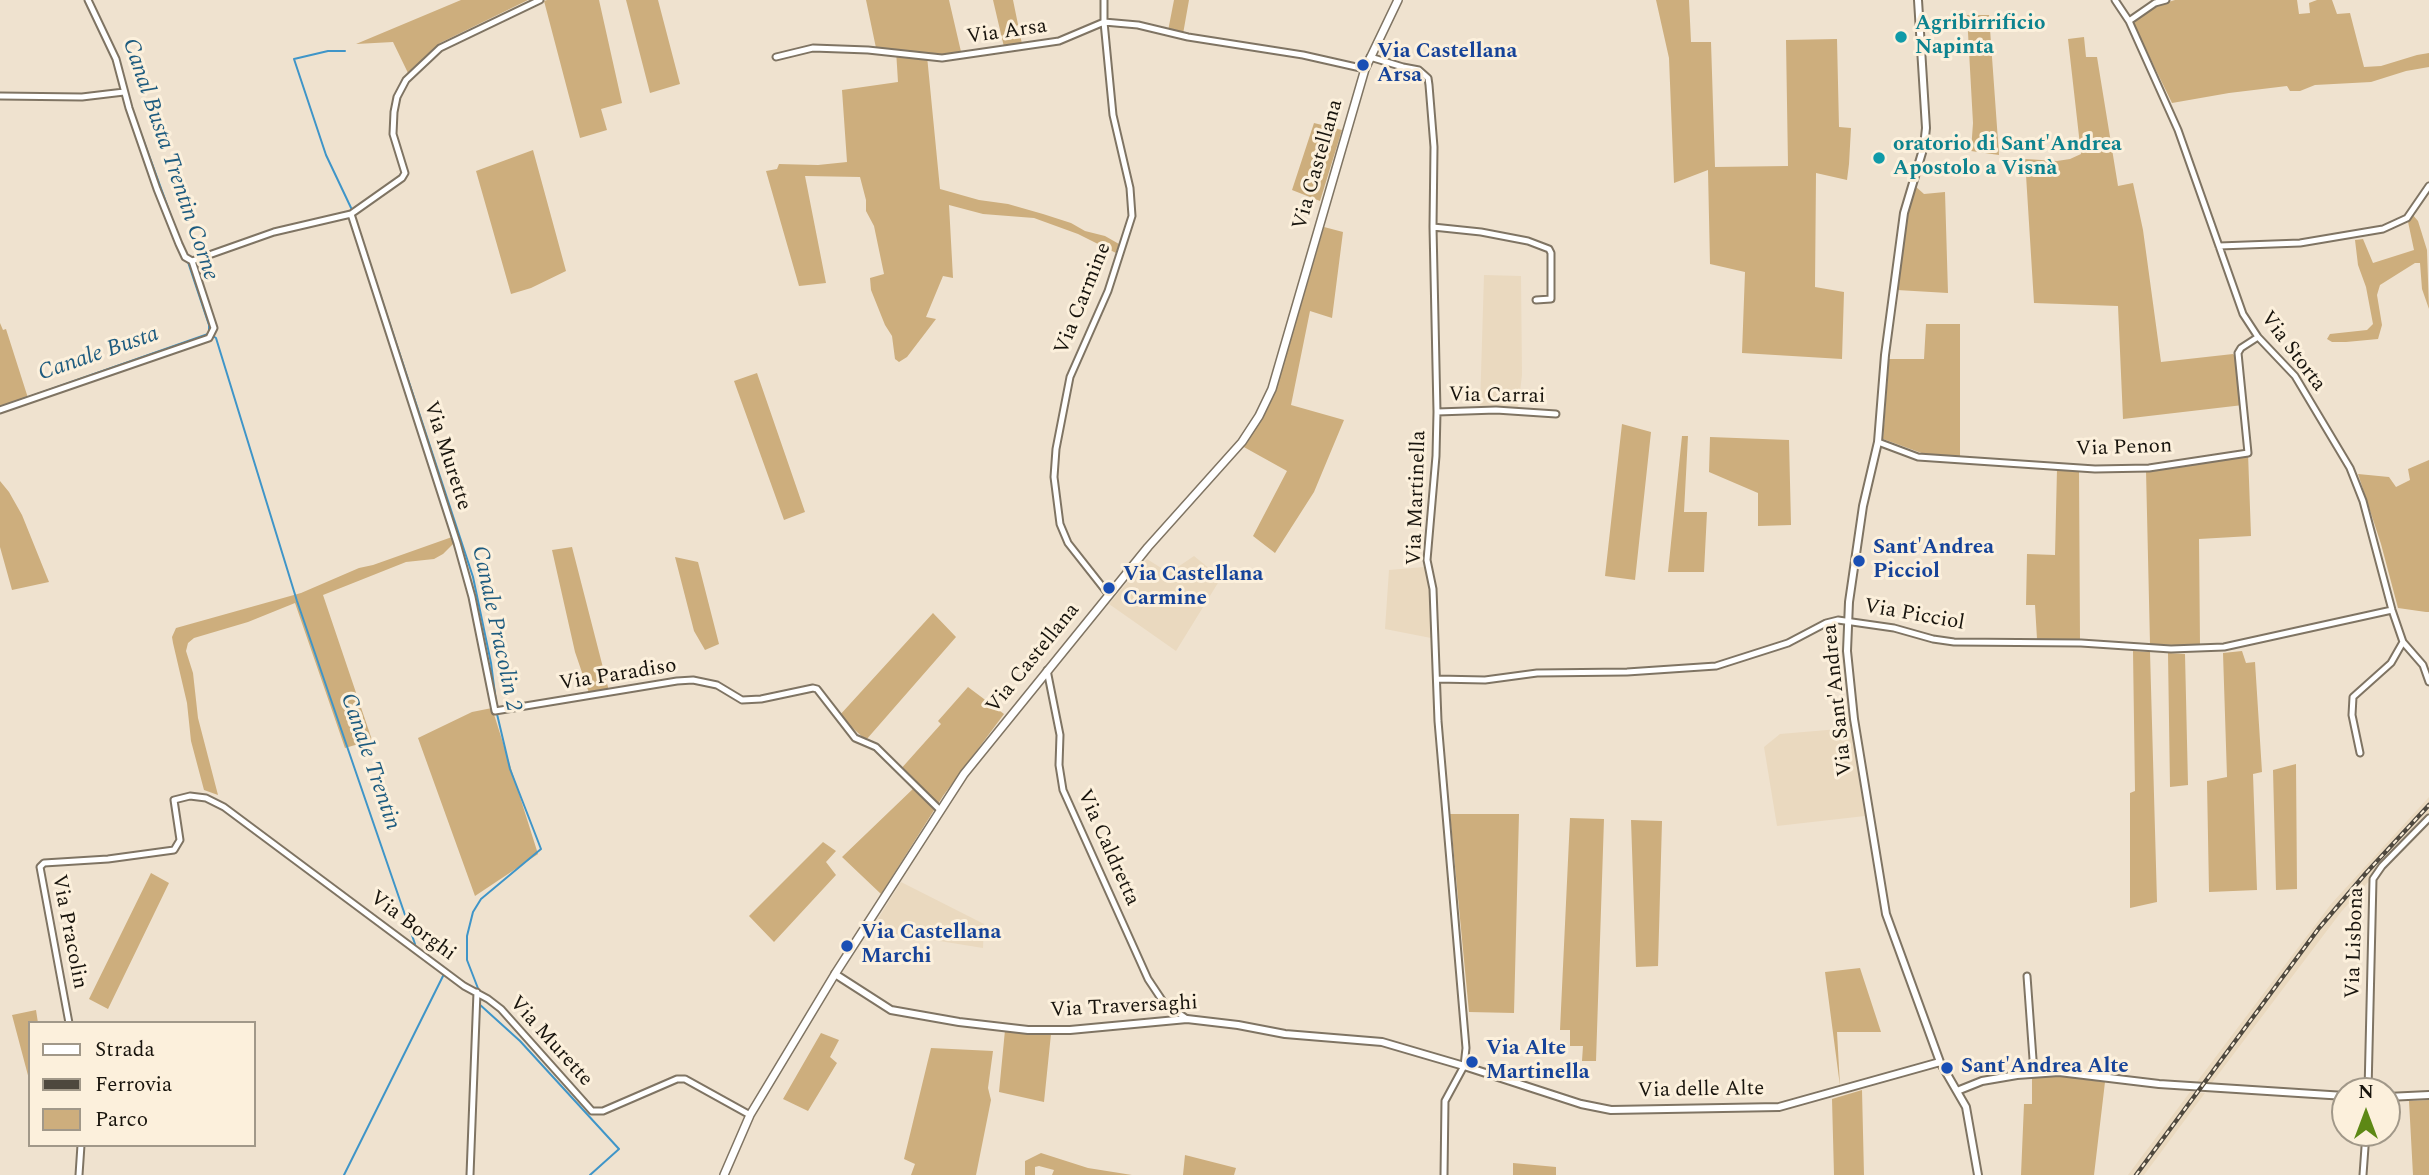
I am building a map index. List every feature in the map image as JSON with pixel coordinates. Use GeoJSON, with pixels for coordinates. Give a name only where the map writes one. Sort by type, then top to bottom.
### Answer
{"type":"FeatureCollection","features":[{"type":"Feature","properties":{"kind":"main road","name":"Via Castellana"},"geometry":{"type":"LineString","coordinates":[[724,1175],[750,1115],[939,809],[1046,670],[1148,547],[1242,442],[1259,415],[1272,389],[1365,69],[1398,0]]}},
{"type":"Feature","properties":{"kind":"street"},"geometry":{"type":"LineString","coordinates":[[0,410],[209,338],[214,328],[192,261],[185,257],[170,223],[109,41],[88,0]]}},
{"type":"Feature","properties":{"kind":"street"},"geometry":{"type":"LineString","coordinates":[[192,261],[274,232],[351,214],[397,182],[405,173],[393,134],[397,97],[406,80],[440,48],[540,0]]}},
{"type":"Feature","properties":{"kind":"street","name":"Via Carmine"},"geometry":{"type":"LineString","coordinates":[[1104,0],[1113,115],[1130,188],[1132,216],[1108,291],[1070,377],[1056,449],[1054,477],[1058,515],[1068,542],[1109,595]]}},
{"type":"Feature","properties":{"kind":"street","name":"Via Sant'Andrea"},"geometry":{"type":"LineString","coordinates":[[1918,0],[1926,128],[1924,146],[1904,213],[1885,355],[1878,442],[1863,506],[1847,620],[1847,651],[1854,719],[1886,914],[1940,1062],[1966,1107],[1978,1175]]}},
{"type":"Feature","properties":{"kind":"street","name":"Via Storta"},"geometry":{"type":"LineString","coordinates":[[2115,0],[2129,21],[2178,130],[2243,314],[2258,337],[2295,376],[2350,468],[2363,501],[2403,642],[2423,665],[2429,682]]}},
{"type":"Feature","properties":{"kind":"street"},"geometry":{"type":"LineString","coordinates":[[2129,21],[2155,3],[2166,0]]}},
{"type":"Feature","properties":{"kind":"street","name":"Via Arsa"},"geometry":{"type":"LineString","coordinates":[[776,57],[813,48],[868,50],[942,58],[1059,41],[1104,22],[1138,25],[1188,37],[1303,55],[1365,69]]}},
{"type":"Feature","properties":{"kind":"street","name":"Via Martinella"},"geometry":{"type":"LineString","coordinates":[[1370,57],[1419,70],[1428,78],[1434,147],[1437,412],[1427,560],[1433,589],[1450,880],[1466,1048],[1464,1066]]}},
{"type":"Feature","properties":{"kind":"street"},"geometry":{"type":"LineString","coordinates":[[0,96],[82,97],[124,92]]}},
{"type":"Feature","properties":{"kind":"street"},"geometry":{"type":"LineString","coordinates":[[2219,246],[2300,243],[2383,229],[2407,218],[2429,186]]}},
{"type":"Feature","properties":{"kind":"street","name":"Via Murette"},"geometry":{"type":"LineString","coordinates":[[351,214],[457,543],[472,597],[495,711]]}},
{"type":"Feature","properties":{"kind":"street"},"geometry":{"type":"LineString","coordinates":[[1433,227],[1528,240],[1549,249],[1551,299],[1536,300]]}},
{"type":"Feature","properties":{"kind":"street","name":"Via Penon"},"geometry":{"type":"LineString","coordinates":[[1878,442],[1918,457],[2095,469],[2149,468],[2248,453],[2238,353],[2258,337]]}},
{"type":"Feature","properties":{"kind":"street","name":"Via Carrai"},"geometry":{"type":"LineString","coordinates":[[1437,412],[1496,410],[1556,414]]}},
{"type":"Feature","properties":{"kind":"street","name":"Via Picciol"},"geometry":{"type":"LineString","coordinates":[[1437,680],[1485,680],[1537,673],[1627,672],[1716,666],[1788,643],[1826,623],[1847,620],[1954,642],[2081,643],[2171,649],[2224,648],[2392,610]]}},
{"type":"Feature","properties":{"kind":"street"},"geometry":{"type":"LineString","coordinates":[[2360,753],[2353,715],[2353,697],[2392,663],[2403,642]]}},
{"type":"Feature","properties":{"kind":"street","name":"Via Caldretta"},"geometry":{"type":"LineString","coordinates":[[1046,670],[1060,735],[1059,765],[1063,790],[1148,979],[1164,1003],[1186,1019]]}},
{"type":"Feature","properties":{"kind":"street","name":"Via Paradiso"},"geometry":{"type":"LineString","coordinates":[[495,711],[677,681],[693,680],[717,685],[742,700],[761,699],[813,688],[824,697],[855,738],[876,747],[939,809]]}},
{"type":"Feature","properties":{"kind":"street","name":"Via Borghi"},"geometry":{"type":"LineString","coordinates":[[174,800],[190,796],[206,798],[224,807],[464,986],[477,992]]}},
{"type":"Feature","properties":{"kind":"street","name":"Via Pracolin"},"geometry":{"type":"LineString","coordinates":[[69,1021],[40,867],[44,863],[108,859],[174,850],[180,840],[174,800]]}},
{"type":"Feature","properties":{"kind":"street","name":"Via Lisbona"},"geometry":{"type":"LineString","coordinates":[[2368,1077],[2373,879],[2382,866],[2429,818]]}},
{"type":"Feature","properties":{"kind":"street","name":"Via Traversaghi"},"geometry":{"type":"LineString","coordinates":[[835,974],[891,1010],[959,1021],[1028,1030],[1070,1030],[1186,1019],[1285,1034],[1382,1042],[1464,1066]]}},
{"type":"Feature","properties":{"kind":"street"},"geometry":{"type":"LineString","coordinates":[[2027,975],[2034,1073]]}},
{"type":"Feature","properties":{"kind":"street"},"geometry":{"type":"LineString","coordinates":[[470,1175],[477,992]]}},
{"type":"Feature","properties":{"kind":"street","name":"Via Murette"},"geometry":{"type":"LineString","coordinates":[[477,992],[501,1009],[592,1111],[603,1111],[677,1079],[685,1079],[750,1115]]}},
{"type":"Feature","properties":{"kind":"street","name":"Via delle Alte"},"geometry":{"type":"LineString","coordinates":[[1464,1066],[1581,1104],[1611,1110],[1779,1107],[1940,1062]]}},
{"type":"Feature","properties":{"kind":"street"},"geometry":{"type":"LineString","coordinates":[[1444,1175],[1445,1101],[1464,1066]]}},
{"type":"Feature","properties":{"kind":"street"},"geometry":{"type":"LineString","coordinates":[[1957,1091],[1982,1081],[2059,1072],[2159,1084],[2331,1095]]}},
{"type":"Feature","properties":{"kind":"street"},"geometry":{"type":"LineString","coordinates":[[2401,1096],[2429,1095]]}},
{"type":"Feature","properties":{"kind":"street"},"geometry":{"type":"LineString","coordinates":[[79,1175],[81,1147]]}},
{"type":"Feature","properties":{"kind":"street"},"geometry":{"type":"LineString","coordinates":[[2363,1175],[2365,1147]]}},
{"type":"Feature","properties":{"kind":"shaded area"},"geometry":{"type":"Polygon","coordinates":[[[1484,275],[1521,276],[1522,375],[1518,408],[1480,408],[1484,275]]]}},
{"type":"Feature","properties":{"kind":"shaded area"},"geometry":{"type":"Polygon","coordinates":[[[1194,556],[1221,578],[1176,651],[1109,604],[1147,559],[1169,573],[1194,556]]]}},
{"type":"Feature","properties":{"kind":"shaded area"},"geometry":{"type":"Polygon","coordinates":[[[1424,567],[1430,584],[1431,638],[1385,629],[1389,570],[1424,567]]]}},
{"type":"Feature","properties":{"kind":"shaded area"},"geometry":{"type":"Polygon","coordinates":[[[1851,728],[1865,816],[1777,826],[1764,747],[1780,734],[1851,728]]]}},
{"type":"Feature","properties":{"kind":"shaded area"},"geometry":{"type":"Polygon","coordinates":[[[2429,797],[2429,815],[2341,912],[2211,1084],[2196,1083],[2331,904],[2429,797]]]}},
{"type":"Feature","properties":{"kind":"shaded area"},"geometry":{"type":"Polygon","coordinates":[[[901,882],[984,924],[983,948],[896,934],[874,925],[901,882]]]}},
{"type":"Feature","properties":{"kind":"shaded area"},"geometry":{"type":"Polygon","coordinates":[[[2190,1092],[2205,1093],[2144,1175],[2128,1175],[2190,1092]]]}},
{"type":"Feature","properties":{"kind":"green space"},"geometry":{"type":"Polygon","coordinates":[[[461,0],[528,0],[440,43],[408,73],[393,42],[356,44],[461,0]]]}},
{"type":"Feature","properties":{"kind":"green space"},"geometry":{"type":"Polygon","coordinates":[[[599,0],[622,103],[601,109],[607,130],[580,138],[544,1],[599,0]]]}},
{"type":"Feature","properties":{"kind":"green space"},"geometry":{"type":"Polygon","coordinates":[[[626,0],[658,0],[680,84],[650,93],[626,0]]]}},
{"type":"Feature","properties":{"kind":"green space"},"geometry":{"type":"Polygon","coordinates":[[[866,0],[949,0],[962,56],[927,56],[940,189],[1043,214],[1105,236],[1119,244],[1116,253],[1078,234],[1034,218],[983,214],[949,205],[953,278],[943,276],[926,317],[936,319],[907,357],[899,362],[895,359],[892,336],[871,290],[870,278],[884,274],[874,226],[866,211],[860,177],[805,176],[826,283],[799,286],[766,171],[777,169],[779,164],[818,165],[847,162],[842,90],[898,82],[896,50],[876,48],[866,0]]]}},
{"type":"Feature","properties":{"kind":"green space"},"geometry":{"type":"Polygon","coordinates":[[[993,0],[1013,0],[1022,44],[1004,47],[993,0]]]}},
{"type":"Feature","properties":{"kind":"green space"},"geometry":{"type":"Polygon","coordinates":[[[1174,0],[1189,0],[1183,34],[1168,31],[1174,0]]]}},
{"type":"Feature","properties":{"kind":"green space"},"geometry":{"type":"Polygon","coordinates":[[[1656,0],[1689,0],[1691,42],[1711,42],[1715,167],[1788,166],[1786,40],[1837,39],[1839,127],[1851,128],[1849,164],[1847,180],[1816,173],[1815,287],[1844,292],[1842,359],[1742,353],[1745,272],[1710,264],[1708,170],[1674,183],[1669,58],[1656,0]]]}},
{"type":"Feature","properties":{"kind":"green space"},"geometry":{"type":"Polygon","coordinates":[[[2175,0],[2297,0],[2299,14],[2310,13],[2309,3],[2332,0],[2337,14],[2350,13],[2364,67],[2381,66],[2429,53],[2429,67],[2371,82],[2315,85],[2300,91],[2290,91],[2287,86],[2172,103],[2133,23],[2155,6],[2175,0]]]}},
{"type":"Feature","properties":{"kind":"green space"},"geometry":{"type":"Polygon","coordinates":[[[1967,15],[1989,15],[1999,155],[1971,151],[1973,123],[1967,15]]]}},
{"type":"Feature","properties":{"kind":"green space"},"geometry":{"type":"Polygon","coordinates":[[[2084,37],[2086,57],[2097,57],[2118,186],[2133,183],[2143,230],[2161,362],[2233,354],[2238,360],[2243,405],[2123,419],[2118,306],[2034,303],[2025,159],[2057,161],[2081,154],[2068,39],[2084,37]]]}},
{"type":"Feature","properties":{"kind":"green space"},"geometry":{"type":"Polygon","coordinates":[[[1314,123],[1342,130],[1320,201],[1292,190],[1314,123]]]}},
{"type":"Feature","properties":{"kind":"green space"},"geometry":{"type":"Polygon","coordinates":[[[533,150],[566,271],[531,288],[511,294],[476,171],[533,150]]]}},
{"type":"Feature","properties":{"kind":"green space"},"geometry":{"type":"Polygon","coordinates":[[[1915,186],[1924,194],[1945,192],[1948,293],[1897,290],[1907,214],[1915,186]]]}},
{"type":"Feature","properties":{"kind":"green space"},"geometry":{"type":"Polygon","coordinates":[[[2412,214],[2418,221],[2427,250],[2429,309],[2422,289],[2420,263],[2415,263],[2380,285],[2377,295],[2382,325],[2378,339],[2332,342],[2327,339],[2330,334],[2367,330],[2373,324],[2366,287],[2358,265],[2355,240],[2363,239],[2373,263],[2414,250],[2407,217],[2412,214]]]}},
{"type":"Feature","properties":{"kind":"green space"},"geometry":{"type":"Polygon","coordinates":[[[1324,227],[1343,232],[1332,318],[1310,311],[1291,405],[1344,420],[1314,492],[1275,553],[1253,536],[1287,471],[1242,446],[1265,413],[1276,391],[1324,227]]]}},
{"type":"Feature","properties":{"kind":"green space"},"geometry":{"type":"Polygon","coordinates":[[[0,323],[3,330],[6,329],[28,398],[0,407],[0,323]]]}},
{"type":"Feature","properties":{"kind":"green space"},"geometry":{"type":"Polygon","coordinates":[[[1926,324],[1960,324],[1960,458],[1927,455],[1883,439],[1889,359],[1924,359],[1926,324]]]}},
{"type":"Feature","properties":{"kind":"green space"},"geometry":{"type":"Polygon","coordinates":[[[757,373],[805,512],[784,520],[734,381],[757,373]]]}},
{"type":"Feature","properties":{"kind":"green space"},"geometry":{"type":"Polygon","coordinates":[[[1622,424],[1651,432],[1635,580],[1605,576],[1622,424]]]}},
{"type":"Feature","properties":{"kind":"green space"},"geometry":{"type":"Polygon","coordinates":[[[1682,436],[1688,436],[1684,512],[1707,512],[1704,572],[1668,572],[1682,436]]]}},
{"type":"Feature","properties":{"kind":"green space"},"geometry":{"type":"Polygon","coordinates":[[[1710,437],[1789,440],[1791,525],[1758,526],[1758,493],[1709,472],[1710,437]]]}},
{"type":"Feature","properties":{"kind":"green space"},"geometry":{"type":"Polygon","coordinates":[[[2248,453],[2251,536],[2199,539],[2200,646],[2150,644],[2146,470],[2248,453]]]}},
{"type":"Feature","properties":{"kind":"green space"},"geometry":{"type":"Polygon","coordinates":[[[2429,460],[2429,612],[2426,612],[2398,608],[2358,474],[2389,477],[2396,487],[2410,480],[2408,469],[2429,460]]]}},
{"type":"Feature","properties":{"kind":"green space"},"geometry":{"type":"Polygon","coordinates":[[[2057,469],[2079,471],[2080,640],[2037,639],[2035,605],[2026,605],[2027,554],[2055,555],[2057,469]]]}},
{"type":"Feature","properties":{"kind":"green space"},"geometry":{"type":"Polygon","coordinates":[[[0,481],[22,515],[49,582],[12,590],[0,547],[0,481]]]}},
{"type":"Feature","properties":{"kind":"green space"},"geometry":{"type":"Polygon","coordinates":[[[452,537],[456,541],[434,559],[406,562],[323,595],[372,740],[345,748],[295,603],[248,622],[194,638],[188,643],[186,651],[193,673],[198,718],[218,795],[204,790],[191,741],[187,703],[173,643],[172,637],[176,628],[301,593],[359,568],[452,537]]]}},
{"type":"Feature","properties":{"kind":"green space"},"geometry":{"type":"Polygon","coordinates":[[[572,547],[609,691],[589,693],[575,652],[552,550],[572,547]]]}},
{"type":"Feature","properties":{"kind":"green space"},"geometry":{"type":"Polygon","coordinates":[[[675,557],[698,562],[719,644],[705,650],[694,631],[675,557]]]}},
{"type":"Feature","properties":{"kind":"green space"},"geometry":{"type":"Polygon","coordinates":[[[933,613],[956,637],[866,740],[839,716],[933,613]]]}},
{"type":"Feature","properties":{"kind":"green space"},"geometry":{"type":"Polygon","coordinates":[[[2133,651],[2150,652],[2157,902],[2130,908],[2130,793],[2135,791],[2133,651]]]}},
{"type":"Feature","properties":{"kind":"green space"},"geometry":{"type":"Polygon","coordinates":[[[2242,651],[2246,663],[2255,662],[2262,772],[2253,774],[2257,890],[2209,892],[2207,781],[2227,777],[2223,653],[2242,651]]]}},
{"type":"Feature","properties":{"kind":"green space"},"geometry":{"type":"Polygon","coordinates":[[[2168,653],[2185,654],[2188,785],[2170,787],[2168,653]]]}},
{"type":"Feature","properties":{"kind":"green space"},"geometry":{"type":"Polygon","coordinates":[[[968,687],[1004,714],[943,796],[881,894],[842,857],[916,786],[899,771],[941,724],[938,721],[968,687]]]}},
{"type":"Feature","properties":{"kind":"green space"},"geometry":{"type":"Polygon","coordinates":[[[492,708],[538,854],[475,896],[418,738],[472,712],[492,708]]]}},
{"type":"Feature","properties":{"kind":"green space"},"geometry":{"type":"Polygon","coordinates":[[[2296,764],[2297,889],[2276,890],[2273,770],[2296,764]]]}},
{"type":"Feature","properties":{"kind":"green space"},"geometry":{"type":"Polygon","coordinates":[[[1450,814],[1519,814],[1514,1013],[1469,1012],[1450,814]]]}},
{"type":"Feature","properties":{"kind":"green space"},"geometry":{"type":"Polygon","coordinates":[[[1570,818],[1604,819],[1596,1061],[1582,1061],[1583,1046],[1570,1046],[1570,1030],[1560,1030],[1570,818]]]}},
{"type":"Feature","properties":{"kind":"green space"},"geometry":{"type":"Polygon","coordinates":[[[1631,820],[1662,821],[1658,966],[1636,967],[1631,820]]]}},
{"type":"Feature","properties":{"kind":"green space"},"geometry":{"type":"Polygon","coordinates":[[[823,842],[836,851],[826,862],[836,875],[774,942],[749,916],[823,842]]]}},
{"type":"Feature","properties":{"kind":"green space"},"geometry":{"type":"Polygon","coordinates":[[[151,873],[169,883],[108,1009],[89,999],[151,873]]]}},
{"type":"Feature","properties":{"kind":"green space"},"geometry":{"type":"Polygon","coordinates":[[[1860,968],[1881,1032],[1837,1032],[1840,1086],[1825,972],[1860,968]]]}},
{"type":"Feature","properties":{"kind":"green space"},"geometry":{"type":"Polygon","coordinates":[[[36,1010],[38,1021],[28,1021],[28,1075],[12,1015],[36,1010]]]}},
{"type":"Feature","properties":{"kind":"green space"},"geometry":{"type":"Polygon","coordinates":[[[1005,1030],[1051,1034],[1044,1102],[999,1092],[1005,1030]]]}},
{"type":"Feature","properties":{"kind":"green space"},"geometry":{"type":"Polygon","coordinates":[[[821,1033],[839,1040],[830,1057],[837,1063],[808,1111],[783,1099],[821,1033]]]}},
{"type":"Feature","properties":{"kind":"green space"},"geometry":{"type":"Polygon","coordinates":[[[931,1048],[993,1051],[988,1088],[991,1100],[976,1175],[911,1175],[915,1164],[904,1159],[931,1048]]]}},
{"type":"Feature","properties":{"kind":"green space"},"geometry":{"type":"Polygon","coordinates":[[[2032,1077],[2066,1077],[2105,1082],[2094,1175],[2021,1175],[2024,1104],[2032,1104],[2032,1077]]]}},
{"type":"Feature","properties":{"kind":"green space"},"geometry":{"type":"Polygon","coordinates":[[[1862,1090],[1864,1175],[1834,1175],[1832,1099],[1862,1090]]]}},
{"type":"Feature","properties":{"kind":"green space"},"geometry":{"type":"Polygon","coordinates":[[[2429,1100],[2429,1175],[2413,1175],[2409,1101],[2429,1100]]]}},
{"type":"Feature","properties":{"kind":"green space"},"geometry":{"type":"Polygon","coordinates":[[[1041,1153],[1088,1168],[1132,1175],[1052,1175],[1054,1170],[1039,1166],[1035,1167],[1035,1175],[1025,1175],[1025,1161],[1041,1153]]]}},
{"type":"Feature","properties":{"kind":"green space"},"geometry":{"type":"Polygon","coordinates":[[[1185,1155],[1236,1168],[1234,1175],[1183,1175],[1185,1155]]]}},
{"type":"Feature","properties":{"kind":"green space"},"geometry":{"type":"Polygon","coordinates":[[[1513,1163],[1556,1167],[1556,1175],[1513,1175],[1513,1163]]]}},
{"type":"Feature","properties":{"kind":"waterway","name":"Canal Busta Trentin Corne"},"geometry":{"type":"LineString","coordinates":[[100,19],[117,55]]}},
{"type":"Feature","properties":{"kind":"waterway","name":"Canale Pracolin 2"},"geometry":{"type":"LineString","coordinates":[[345,51],[328,51],[294,59],[326,155],[353,212]]}},
{"type":"Feature","properties":{"kind":"waterway","name":"Canal Busta Trentin Corne"},"geometry":{"type":"LineString","coordinates":[[135,117],[174,224]]}},
{"type":"Feature","properties":{"kind":"waterway","name":"Canale Pracolin 2"},"geometry":{"type":"LineString","coordinates":[[356,221],[473,577],[491,663],[496,702]]}},
{"type":"Feature","properties":{"kind":"waterway","name":"Canal Busta Trentin Corne"},"geometry":{"type":"LineString","coordinates":[[188,262],[209,325],[209,333]]}},
{"type":"Feature","properties":{"kind":"waterway","name":"Canale Busta"},"geometry":{"type":"LineString","coordinates":[[0,407],[208,334]]}},
{"type":"Feature","properties":{"kind":"waterway","name":"Canale Trentin"},"geometry":{"type":"LineString","coordinates":[[213,336],[216,338],[297,601],[415,944],[413,947]]}},
{"type":"Feature","properties":{"kind":"waterway","name":"Canale Pracolin 2"},"geometry":{"type":"LineString","coordinates":[[479,991],[467,960],[467,936],[473,912],[481,899],[541,849],[510,769],[497,714]]}},
{"type":"Feature","properties":{"kind":"waterway","name":"Canale Trentin"},"geometry":{"type":"LineString","coordinates":[[344,1175],[444,974]]}},
{"type":"Feature","properties":{"kind":"waterway","name":"Canale Pracolin 2"},"geometry":{"type":"LineString","coordinates":[[478,1003],[520,1041],[619,1149],[590,1175]]}},
{"type":"Feature","properties":{"kind":"railway"},"geometry":{"type":"LineString","coordinates":[[2136,1175],[2319,928],[2429,805]]}},
{"type":"Feature","properties":{"kind":"place","name":"Agribirrificio Napinta"},"geometry":{"type":"Point","coordinates":[1901,37]}},
{"type":"Feature","properties":{"kind":"place","name":"Via Castellana Arsa"},"geometry":{"type":"Point","coordinates":[1363,65]}},
{"type":"Feature","properties":{"kind":"place","name":"oratorio di Sant'Andrea Apostolo a Visnà"},"geometry":{"type":"Point","coordinates":[1879,158]}},
{"type":"Feature","properties":{"kind":"place","name":"Sant'Andrea Picciol"},"geometry":{"type":"Point","coordinates":[1859,561]}},
{"type":"Feature","properties":{"kind":"place","name":"Via Castellana Carmine"},"geometry":{"type":"Point","coordinates":[1109,588]}},
{"type":"Feature","properties":{"kind":"place","name":"Via Castellana Marchi"},"geometry":{"type":"Point","coordinates":[847,946]}},
{"type":"Feature","properties":{"kind":"place","name":"Via Alte Martinella"},"geometry":{"type":"Point","coordinates":[1472,1062]}},
{"type":"Feature","properties":{"kind":"place","name":"Sant'Andrea Alte"},"geometry":{"type":"Point","coordinates":[1947,1068]}}]}
